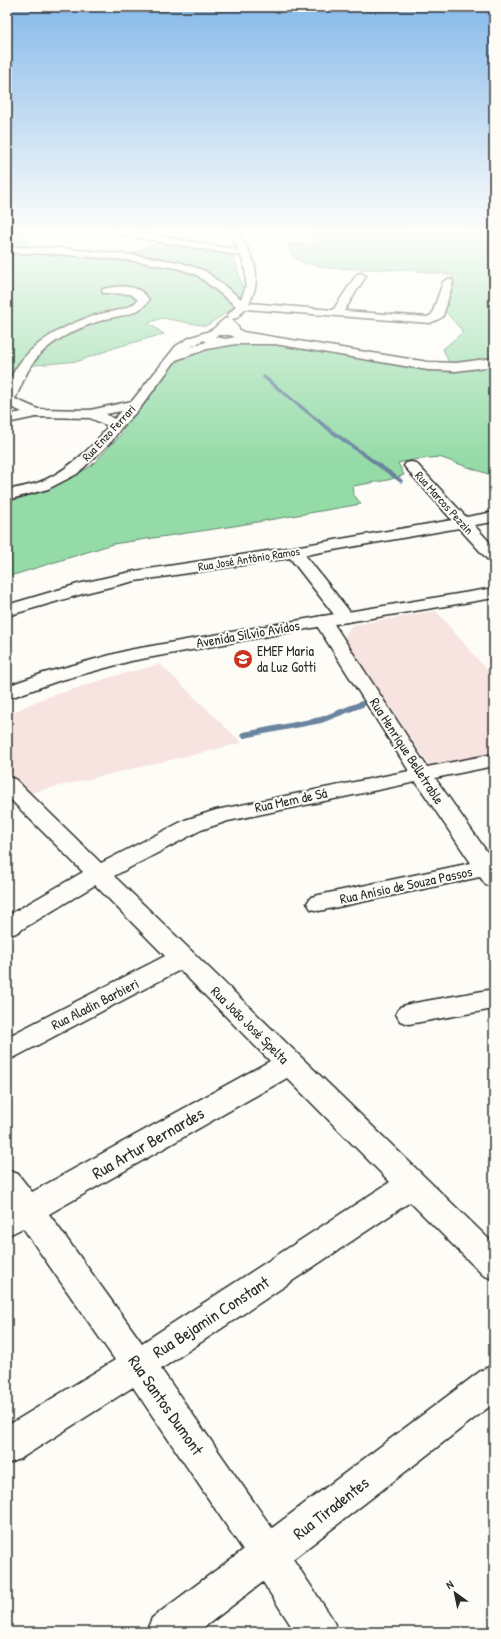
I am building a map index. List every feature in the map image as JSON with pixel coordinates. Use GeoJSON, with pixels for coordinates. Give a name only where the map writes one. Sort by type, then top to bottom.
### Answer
{"type":"FeatureCollection","features":[{"type":"Feature","properties":{"kind":"street"},"geometry":{"type":"LineString","coordinates":[[36,413],[8,402],[17,379],[28,360],[52,339],[80,324],[137,307]]}},
{"type":"Feature","properties":{"kind":"street"},"geometry":{"type":"LineString","coordinates":[[213,333],[242,307]]}},
{"type":"Feature","properties":{"kind":"street"},"geometry":{"type":"LineString","coordinates":[[263,307],[419,320],[432,319],[437,316],[440,307]]}},
{"type":"Feature","properties":{"kind":"street"},"geometry":{"type":"LineString","coordinates":[[337,313],[341,307]]}},
{"type":"Feature","properties":{"kind":"street"},"geometry":{"type":"LineString","coordinates":[[228,321],[233,338]]}},
{"type":"Feature","properties":{"kind":"street"},"geometry":{"type":"LineString","coordinates":[[213,333],[233,338],[275,340],[428,366],[456,367],[494,362]]}},
{"type":"Feature","properties":{"kind":"street","name":"Rua Enzo Ferrari"},"geometry":{"type":"LineString","coordinates":[[7,496],[43,486],[72,471],[107,438],[116,425],[136,404],[177,350],[188,342],[213,333]]}},
{"type":"Feature","properties":{"kind":"street"},"geometry":{"type":"LineString","coordinates":[[172,357],[233,338]]}},
{"type":"Feature","properties":{"kind":"street"},"geometry":{"type":"LineString","coordinates":[[90,414],[136,404]]}},
{"type":"Feature","properties":{"kind":"street"},"geometry":{"type":"LineString","coordinates":[[7,419],[36,413],[90,414],[99,416],[116,425]]}},
{"type":"Feature","properties":{"kind":"street","name":"Rua Marcos Pezzin"},"geometry":{"type":"LineString","coordinates":[[411,466],[494,557]]}},
{"type":"Feature","properties":{"kind":"street","name":"Rua José Antônio Ramos"},"geometry":{"type":"LineString","coordinates":[[7,612],[84,588],[135,576],[294,552],[494,517]]}},
{"type":"Feature","properties":{"kind":"street"},"geometry":{"type":"LineString","coordinates":[[294,552],[345,617]]}},
{"type":"Feature","properties":{"kind":"street","name":"Avenida Sílvio Avidos"},"geometry":{"type":"LineString","coordinates":[[7,693],[51,678],[129,656],[345,617],[494,593]]}},
{"type":"Feature","properties":{"kind":"street","name":"Rua Henrique Belletrable"},"geometry":{"type":"LineString","coordinates":[[323,621],[421,774],[491,871]]}},
{"type":"Feature","properties":{"kind":"street","name":"Rua Mem de Sá"},"geometry":{"type":"LineString","coordinates":[[7,927],[71,888],[193,825],[224,814],[494,760]]}},
{"type":"Feature","properties":{"kind":"street","name":"Rua João José Spelta"},"geometry":{"type":"LineString","coordinates":[[10,792],[99,874],[289,1064],[494,1265]]}},
{"type":"Feature","properties":{"kind":"street","name":"Rua Anísio de Souza Passos"},"geometry":{"type":"LineString","coordinates":[[319,903],[491,871]]}},
{"type":"Feature","properties":{"kind":"street","name":"Rua Aladin Barbieri"},"geometry":{"type":"LineString","coordinates":[[7,1049],[182,958]]}},
{"type":"Feature","properties":{"kind":"street"},"geometry":{"type":"LineString","coordinates":[[409,1014],[494,999]]}},
{"type":"Feature","properties":{"kind":"street","name":"Rua Artur Bernardes"},"geometry":{"type":"LineString","coordinates":[[18,1217],[289,1064]]}},
{"type":"Feature","properties":{"kind":"street","name":"Rua Santos Dumont"},"geometry":{"type":"LineString","coordinates":[[7,1183],[18,1217],[138,1365],[269,1555],[318,1632]]}},
{"type":"Feature","properties":{"kind":"street","name":"Rua Bejamin Constant"},"geometry":{"type":"LineString","coordinates":[[7,1446],[138,1365],[412,1184]]}},
{"type":"Feature","properties":{"kind":"street","name":"Rua Tiradentes"},"geometry":{"type":"LineString","coordinates":[[166,1632],[494,1382]]}},
{"type":"Feature","properties":{"kind":"shaded area"},"geometry":{"type":"Polygon","coordinates":[[[436,611],[494,678],[494,753],[430,766],[343,639],[352,625],[436,611]]]}},
{"type":"Feature","properties":{"kind":"shaded area"},"geometry":{"type":"Polygon","coordinates":[[[160,664],[242,743],[30,793],[7,769],[7,715],[39,700],[111,677],[160,664]]]}},
{"type":"Feature","properties":{"kind":"green space"},"geometry":{"type":"Polygon","coordinates":[[[7,307],[233,307],[206,326],[162,318],[148,323],[164,334],[117,347],[79,361],[35,365],[18,374],[7,401],[7,307]]]}},
{"type":"Feature","properties":{"kind":"green space"},"geometry":{"type":"Polygon","coordinates":[[[442,307],[491,307],[491,329],[494,330],[494,357],[449,363],[443,349],[463,332],[442,307]]]}},
{"type":"Feature","properties":{"kind":"green space"},"geometry":{"type":"Polygon","coordinates":[[[244,342],[297,348],[422,367],[457,369],[494,366],[494,476],[439,457],[398,463],[404,475],[388,480],[353,486],[354,495],[361,504],[234,526],[113,544],[7,577],[7,502],[48,490],[91,466],[119,437],[147,391],[184,355],[211,345],[244,342]]]}},
{"type":"Feature","properties":{"kind":"waterway"},"geometry":{"type":"LineString","coordinates":[[264,377],[331,431],[401,481]]}},
{"type":"Feature","properties":{"kind":"waterway"},"geometry":{"type":"LineString","coordinates":[[244,735],[321,720],[362,704]]}},
{"type":"Feature","properties":{"kind":"place","name":"EMEF Maria da Luz Gotti"},"geometry":{"type":"Point","coordinates":[243,659]}}]}
